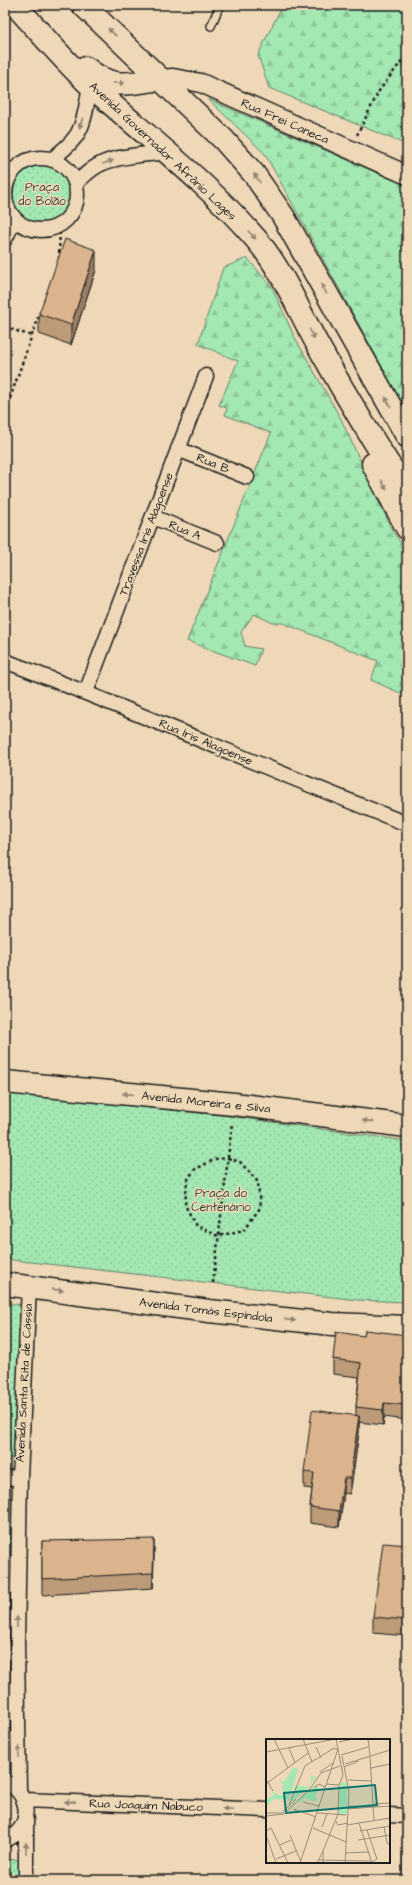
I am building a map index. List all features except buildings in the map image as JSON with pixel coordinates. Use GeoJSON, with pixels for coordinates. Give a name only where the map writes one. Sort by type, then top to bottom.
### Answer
{"type":"FeatureCollection","features":[{"type":"Feature","properties":{"kind":"main road","name":"Avenida Governador Afrânio Lages"},"geometry":{"type":"LineString","coordinates":[[15,5],[90,85],[167,152],[257,240],[281,274],[320,348],[355,409],[407,492]]}},
{"type":"Feature","properties":{"kind":"main road"},"geometry":{"type":"LineString","coordinates":[[83,5],[224,140],[258,180],[283,216],[407,436]]}},
{"type":"Feature","properties":{"kind":"main road"},"geometry":{"type":"LineString","coordinates":[[41,33],[94,75],[105,81],[121,84],[160,79]]}},
{"type":"Feature","properties":{"kind":"main road"},"geometry":{"type":"LineString","coordinates":[[355,409],[374,465],[407,528]]}},
{"type":"Feature","properties":{"kind":"main road","name":"Avenida Moreira e Silva"},"geometry":{"type":"LineString","coordinates":[[5,1082],[234,1104],[407,1126]]}},
{"type":"Feature","properties":{"kind":"main road","name":"Avenida Tomás Espíndola"},"geometry":{"type":"LineString","coordinates":[[5,1284],[209,1311],[332,1324],[407,1327]]}},
{"type":"Feature","properties":{"kind":"street","name":"Rua Frei Caneca"},"geometry":{"type":"LineString","coordinates":[[160,79],[173,78],[201,83],[407,175]]}},
{"type":"Feature","properties":{"kind":"street"},"geometry":{"type":"LineString","coordinates":[[52,160],[78,134],[90,85]]}},
{"type":"Feature","properties":{"kind":"street"},"geometry":{"type":"LineString","coordinates":[[76,183],[92,169],[102,163],[126,157],[167,152]]}},
{"type":"Feature","properties":{"kind":"street"},"geometry":{"type":"LineString","coordinates":[[40,158],[52,160],[67,168],[76,183],[77,195],[75,207],[69,218],[60,225],[44,230],[28,228],[14,219],[8,209],[6,186],[11,175],[18,166],[29,160],[40,158]]}},
{"type":"Feature","properties":{"kind":"street"},"geometry":{"type":"LineString","coordinates":[[5,239],[14,219]]}},
{"type":"Feature","properties":{"kind":"street","name":"Travessa Íris Alagoense"},"geometry":{"type":"LineString","coordinates":[[86,692],[206,376]]}},
{"type":"Feature","properties":{"kind":"street","name":"Rua B"},"geometry":{"type":"LineString","coordinates":[[178,449],[247,477]]}},
{"type":"Feature","properties":{"kind":"street","name":"Rua A"},"geometry":{"type":"LineString","coordinates":[[153,517],[217,543]]}},
{"type":"Feature","properties":{"kind":"street","name":"Rua Íris Alagoense"},"geometry":{"type":"LineString","coordinates":[[5,661],[86,692],[292,779],[407,824]]}},
{"type":"Feature","properties":{"kind":"street","name":"Avenida Santa Rita de Cássia"},"geometry":{"type":"LineString","coordinates":[[26,1817],[22,1796],[11,1641],[29,1286]]}},
{"type":"Feature","properties":{"kind":"street"},"geometry":{"type":"LineString","coordinates":[[5,1478],[20,1477]]}},
{"type":"Feature","properties":{"kind":"street"},"geometry":{"type":"LineString","coordinates":[[5,1782],[12,1785],[22,1796]]}},
{"type":"Feature","properties":{"kind":"street","name":"Rua Joaquim Nabuco"},"geometry":{"type":"LineString","coordinates":[[22,1796],[266,1810]]}},
{"type":"Feature","properties":{"kind":"street"},"geometry":{"type":"LineString","coordinates":[[390,1816],[407,1816]]}},
{"type":"Feature","properties":{"kind":"street"},"geometry":{"type":"LineString","coordinates":[[5,1840],[18,1833],[26,1817]]}},
{"type":"Feature","properties":{"kind":"street"},"geometry":{"type":"LineString","coordinates":[[26,1817],[26,1880]]}},
{"type":"Feature","properties":{"kind":"lane"},"geometry":{"type":"LineString","coordinates":[[211,26],[220,5]]}},
{"type":"Feature","properties":{"kind":"path"},"geometry":{"type":"LineString","coordinates":[[350,150],[379,91],[407,54]]}},
{"type":"Feature","properties":{"kind":"path"},"geometry":{"type":"LineString","coordinates":[[57,265],[59,258],[60,225]]}},
{"type":"Feature","properties":{"kind":"path"},"geometry":{"type":"LineString","coordinates":[[8,404],[42,308]]}},
{"type":"Feature","properties":{"kind":"path"},"geometry":{"type":"LineString","coordinates":[[5,328],[32,336]]}},
{"type":"Feature","properties":{"kind":"path"},"geometry":{"type":"LineString","coordinates":[[213,1283],[232,1121]]}},
{"type":"Feature","properties":{"kind":"path"},"geometry":{"type":"LineString","coordinates":[[228,1158],[240,1162],[258,1182],[260,1208],[244,1230],[218,1236],[196,1226],[184,1205],[186,1187],[187,1181],[194,1170],[215,1159],[228,1158]]}},
{"type":"Feature","properties":{"kind":"green space"},"geometry":{"type":"Polygon","coordinates":[[[281,5],[407,5],[407,145],[269,88],[258,55],[281,5]]]}},
{"type":"Feature","properties":{"kind":"green space"},"geometry":{"type":"Polygon","coordinates":[[[208,99],[407,186],[407,412],[265,154],[208,99]]]}},
{"type":"Feature","properties":{"kind":"green space","name":"Praça do Bolão"},"geometry":{"type":"Polygon","coordinates":[[[42,165],[53,167],[66,178],[69,183],[71,194],[69,205],[58,218],[53,221],[42,223],[31,221],[18,210],[15,205],[13,194],[15,183],[26,170],[31,167],[42,165]]]}},
{"type":"Feature","properties":{"kind":"green space"},"geometry":{"type":"Polygon","coordinates":[[[247,258],[272,287],[294,336],[341,419],[393,532],[407,551],[407,696],[371,680],[378,661],[283,623],[273,623],[254,614],[241,632],[245,646],[261,649],[255,666],[187,641],[271,433],[225,415],[227,408],[219,405],[238,361],[198,344],[223,268],[247,258]]]}},
{"type":"Feature","properties":{"kind":"green space","name":"Praça do Centenário"},"geometry":{"type":"Polygon","coordinates":[[[5,1093],[228,1116],[407,1141],[407,1302],[358,1300],[5,1259],[5,1093]]]}},
{"type":"Feature","properties":{"kind":"green space"},"geometry":{"type":"Polygon","coordinates":[[[5,1303],[22,1305],[16,1454],[5,1464],[5,1303]]]}},
{"type":"Feature","properties":{"kind":"green space"},"geometry":{"type":"Polygon","coordinates":[[[5,1498],[12,1498],[13,1607],[5,1609],[5,1498]]]}},
{"type":"Feature","properties":{"kind":"green space"},"geometry":{"type":"Polygon","coordinates":[[[5,1657],[13,1657],[14,1773],[5,1775],[5,1657]]]}},
{"type":"Feature","properties":{"kind":"green space"},"geometry":{"type":"Polygon","coordinates":[[[5,1859],[22,1860],[23,1880],[5,1880],[5,1859]]]}}]}
